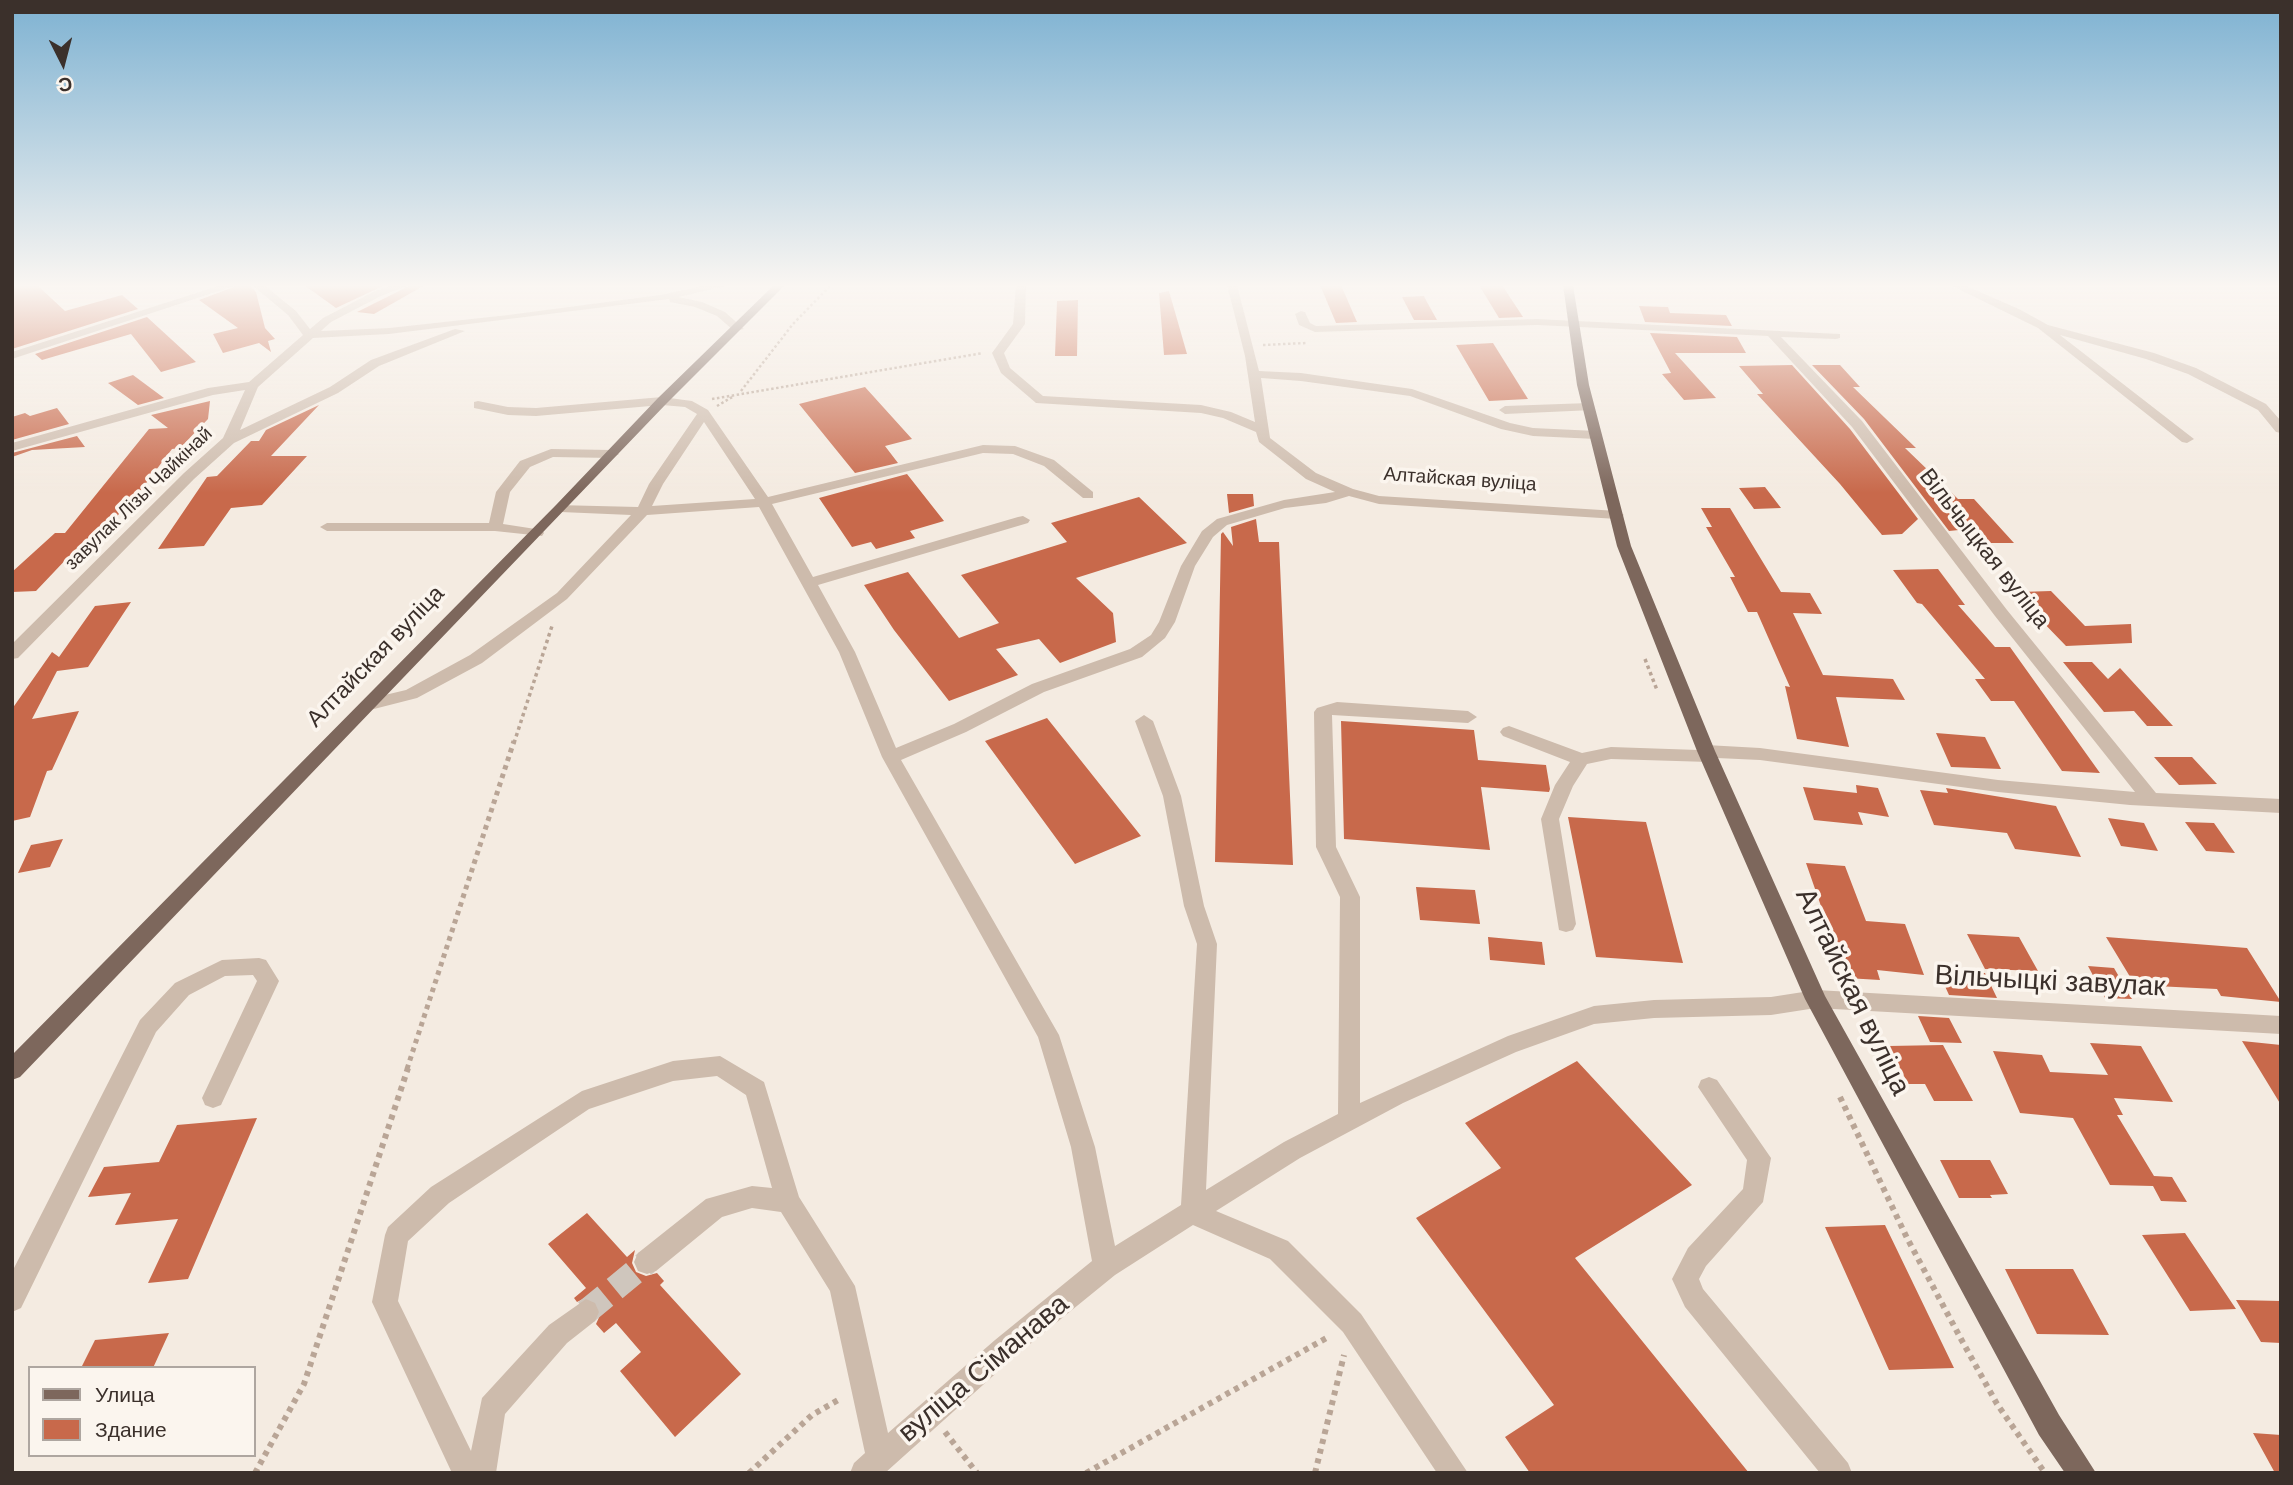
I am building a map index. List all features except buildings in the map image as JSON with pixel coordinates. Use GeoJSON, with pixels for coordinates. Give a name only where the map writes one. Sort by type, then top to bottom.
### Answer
{"type":"FeatureCollection","features":[{"type":"Feature","properties":{"kind":"main road","name":"Алтайская вуліца"},"geometry":{"type":"LineString","coordinates":[[12,1070],[537,533],[662,401],[711,354]]}},
{"type":"Feature","properties":{"kind":"main road","name":"Алтайская вуліца"},"geometry":{"type":"LineString","coordinates":[[1579,354],[1589,407],[1624,546],[1707,753],[1816,999],[2049,1425],[2082,1473]]}},
{"type":"Feature","properties":{"kind":"street","name":"завулак Лізы Чайкінай"},"geometry":{"type":"LineString","coordinates":[[12,654],[179,486],[229,440],[253,384],[287,354]]}},
{"type":"Feature","properties":{"kind":"street"},"geometry":{"type":"LineString","coordinates":[[229,440],[334,390],[375,363],[398,354]]}},
{"type":"Feature","properties":{"kind":"street"},"geometry":{"type":"LineString","coordinates":[[999,354],[1005,370],[1040,400],[1201,409],[1227,415],[1262,430]]}},
{"type":"Feature","properties":{"kind":"street"},"geometry":{"type":"LineString","coordinates":[[1249,354],[1262,430]]}},
{"type":"Feature","properties":{"kind":"street","name":"Вільчыцкая вуліца"},"geometry":{"type":"LineString","coordinates":[[1791,354],[1857,424],[2001,613],[2151,799]]}},
{"type":"Feature","properties":{"kind":"street"},"geometry":{"type":"LineString","coordinates":[[2078,354],[2187,439]]}},
{"type":"Feature","properties":{"kind":"street"},"geometry":{"type":"LineString","coordinates":[[2144,354],[2192,371],[2262,407],[2281,429]]}},
{"type":"Feature","properties":{"kind":"street"},"geometry":{"type":"LineString","coordinates":[[1254,374],[1301,377],[1412,393],[1506,426],[1532,432],[1596,435]]}},
{"type":"Feature","properties":{"kind":"street"},"geometry":{"type":"LineString","coordinates":[[12,447],[212,391],[253,384]]}},
{"type":"Feature","properties":{"kind":"street"},"geometry":{"type":"LineString","coordinates":[[478,405],[508,411],[536,412],[662,401],[696,409],[764,502],[847,652],[891,757],[1048,1035],[1083,1147],[1106,1266]]}},
{"type":"Feature","properties":{"kind":"street"},"geometry":{"type":"LineString","coordinates":[[1505,410],[1589,407]]}},
{"type":"Feature","properties":{"kind":"street"},"geometry":{"type":"LineString","coordinates":[[370,704],[411,694],[476,659],[562,596],[643,512],[696,409]]}},
{"type":"Feature","properties":{"kind":"street","name":"Алтайская вуліца"},"geometry":{"type":"LineString","coordinates":[[1262,430],[1264,439],[1311,476],[1348,492],[1379,500],[1617,515]]}},
{"type":"Feature","properties":{"kind":"street"},"geometry":{"type":"LineString","coordinates":[[561,508],[643,512],[764,502],[983,449],[1015,450],[1049,463],[1088,495]]}},
{"type":"Feature","properties":{"kind":"street"},"geometry":{"type":"LineString","coordinates":[[495,527],[503,492],[525,464],[551,453],[612,454]]}},
{"type":"Feature","properties":{"kind":"street"},"geometry":{"type":"LineString","coordinates":[[891,757],[960,728],[1038,688],[1136,653],[1157,638],[1167,622],[1188,566],[1207,534],[1222,522],[1284,503],[1326,499],[1348,492]]}},
{"type":"Feature","properties":{"kind":"street"},"geometry":{"type":"LineString","coordinates":[[809,583],[1023,520]]}},
{"type":"Feature","properties":{"kind":"street"},"geometry":{"type":"LineString","coordinates":[[327,527],[495,527],[537,533]]}},
{"type":"Feature","properties":{"kind":"street"},"geometry":{"type":"LineString","coordinates":[[1349,1120],[1350,897],[1326,847],[1323,712],[1338,708],[1468,717]]}},
{"type":"Feature","properties":{"kind":"street"},"geometry":{"type":"LineString","coordinates":[[1144,720],[1171,796],[1194,906],[1207,944],[1193,1213],[1279,1250],[1352,1324],[1454,1473]]}},
{"type":"Feature","properties":{"kind":"street"},"geometry":{"type":"LineString","coordinates":[[1509,732],[1581,759],[1611,753],[1760,754],[1998,786],[2151,799],[2281,806]]}},
{"type":"Feature","properties":{"kind":"street"},"geometry":{"type":"LineString","coordinates":[[1566,924],[1550,819],[1564,785],[1581,759]]}},
{"type":"Feature","properties":{"kind":"street"},"geometry":{"type":"LineString","coordinates":[[12,1299],[148,1026],[183,989],[222,968],[259,966],[268,981],[214,1098]]}},
{"type":"Feature","properties":{"kind":"street","name":"Вільчыцкі завулак"},"geometry":{"type":"LineString","coordinates":[[1349,1120],[1508,1045],[1594,1015],[1654,1009],[1771,1006],[1816,999],[2281,1025]]}},
{"type":"Feature","properties":{"kind":"street"},"geometry":{"type":"LineString","coordinates":[[467,1473],[385,1302],[397,1235],[440,1195],[582,1101],[673,1071],[720,1066],[756,1089],[788,1202],[842,1286],[864,1387],[872,1465]]}},
{"type":"Feature","properties":{"kind":"street"},"geometry":{"type":"LineString","coordinates":[[1709,1087],[1759,1158],[1754,1194],[1697,1257],[1685,1279],[1694,1298],[1838,1473]]}},
{"type":"Feature","properties":{"kind":"street","name":"вуліца Сіманава"},"geometry":{"type":"LineString","coordinates":[[872,1465],[1004,1349],[1106,1266],[1292,1150],[1349,1120]]}},
{"type":"Feature","properties":{"kind":"street"},"geometry":{"type":"LineString","coordinates":[[647,1262],[715,1207],[752,1197],[788,1202]]}},
{"type":"Feature","properties":{"kind":"street"},"geometry":{"type":"LineString","coordinates":[[482,1473],[492,1408],[558,1334],[586,1312]]}},
{"type":"Feature","properties":{"kind":"path"},"geometry":{"type":"LineString","coordinates":[[696,409],[747,388],[771,354]]}},
{"type":"Feature","properties":{"kind":"path"},"geometry":{"type":"LineString","coordinates":[[696,409],[739,393],[799,386],[869,370],[972,354]]}},
{"type":"Feature","properties":{"kind":"path"},"geometry":{"type":"LineString","coordinates":[[255,1473],[304,1384],[562,596]]}},
{"type":"Feature","properties":{"kind":"path"},"geometry":{"type":"LineString","coordinates":[[1086,1473],[1352,1324]]}},
{"type":"Feature","properties":{"kind":"path"},"geometry":{"type":"LineString","coordinates":[[1315,1473],[1352,1324]]}},
{"type":"Feature","properties":{"kind":"path"},"geometry":{"type":"LineString","coordinates":[[749,1473],[812,1415],[864,1387]]}},
{"type":"Feature","properties":{"kind":"path"},"geometry":{"type":"LineString","coordinates":[[931,1413],[977,1473]]}},
{"type":"Feature","properties":{"kind":"tunnel"},"geometry":{"type":"LineString","coordinates":[[586,1312],[647,1262]]}}]}
